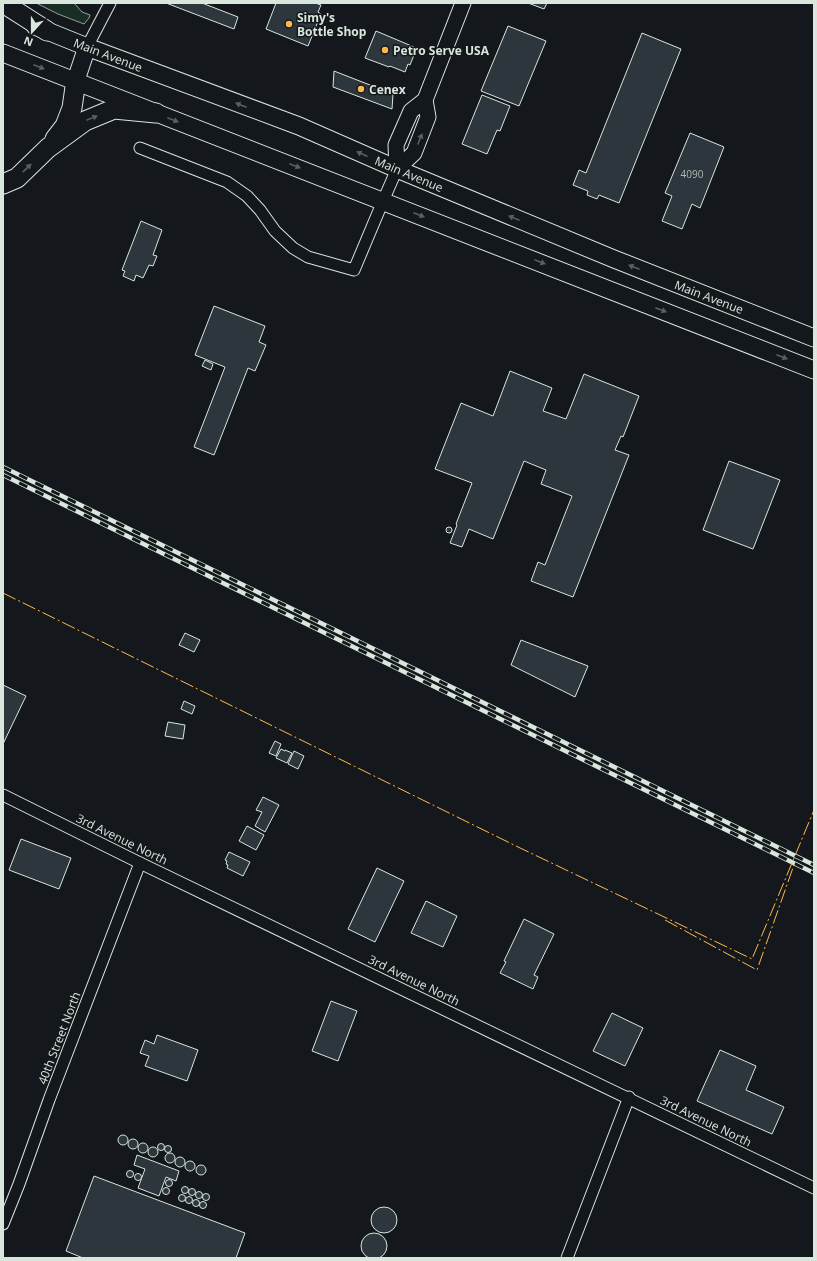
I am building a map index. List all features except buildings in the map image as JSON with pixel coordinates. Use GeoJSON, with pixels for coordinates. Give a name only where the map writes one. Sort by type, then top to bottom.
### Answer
{"type":"FeatureCollection","features":[{"type":"Feature","properties":{"kind":"highway"},"geometry":{"type":"LineString","coordinates":[[3,3],[47,31]]}},
{"type":"Feature","properties":{"kind":"highway"},"geometry":{"type":"LineString","coordinates":[[48,148],[65,126],[72,108],[76,80]]}},
{"type":"Feature","properties":{"kind":"highway"},"geometry":{"type":"LineString","coordinates":[[3,184],[17,178],[48,148],[85,121],[114,110],[156,113]]}},
{"type":"Feature","properties":{"kind":"main road","name":"Main Avenue"},"geometry":{"type":"LineString","coordinates":[[3,13],[87,47],[299,126],[397,170],[614,259],[814,338]]}},
{"type":"Feature","properties":{"kind":"main road"},"geometry":{"type":"LineString","coordinates":[[76,80],[87,47]]}},
{"type":"Feature","properties":{"kind":"main road"},"geometry":{"type":"LineString","coordinates":[[3,53],[76,80],[156,113],[814,370]]}},
{"type":"Feature","properties":{"kind":"street"},"geometry":{"type":"LineString","coordinates":[[87,47],[110,3]]}},
{"type":"Feature","properties":{"kind":"street"},"geometry":{"type":"LineString","coordinates":[[140,148],[227,182],[247,196],[275,230],[293,248],[308,257],[354,270],[397,170],[414,153],[420,139],[428,117],[425,100],[463,3]]}},
{"type":"Feature","properties":{"kind":"street","name":"3rd Avenue North"},"geometry":{"type":"LineString","coordinates":[[3,795],[140,863],[814,1188]]}},
{"type":"Feature","properties":{"kind":"street","name":"40th Street North"},"geometry":{"type":"LineString","coordinates":[[3,1224],[140,863]]}},
{"type":"Feature","properties":{"kind":"street"},"geometry":{"type":"LineString","coordinates":[[567,1258],[629,1098]]}},
{"type":"Feature","properties":{"kind":"green space"},"geometry":{"type":"Polygon","coordinates":[[[36,3],[74,3],[82,12],[90,15],[84,24],[58,14],[36,3]]]}},
{"type":"Feature","properties":{"kind":"railway"},"geometry":{"type":"LineString","coordinates":[[3,467],[814,865]]}},
{"type":"Feature","properties":{"kind":"railway"},"geometry":{"type":"LineString","coordinates":[[3,475],[814,873]]}},
{"type":"Feature","properties":{"kind":"power"},"geometry":{"type":"LineString","coordinates":[[3,593],[516,846],[752,959],[814,810]]}},
{"type":"Feature","properties":{"kind":"power"},"geometry":{"type":"LineString","coordinates":[[665,920],[757,970],[795,862]]}},
{"type":"Feature","properties":{"kind":"place","name":"Simy's Bottle Shop"},"geometry":{"type":"Point","coordinates":[289,24]}},
{"type":"Feature","properties":{"kind":"place","name":"Petro Serve USA"},"geometry":{"type":"Point","coordinates":[385,50]}},
{"type":"Feature","properties":{"kind":"place","name":"Cenex"},"geometry":{"type":"Point","coordinates":[361,89]}}]}
